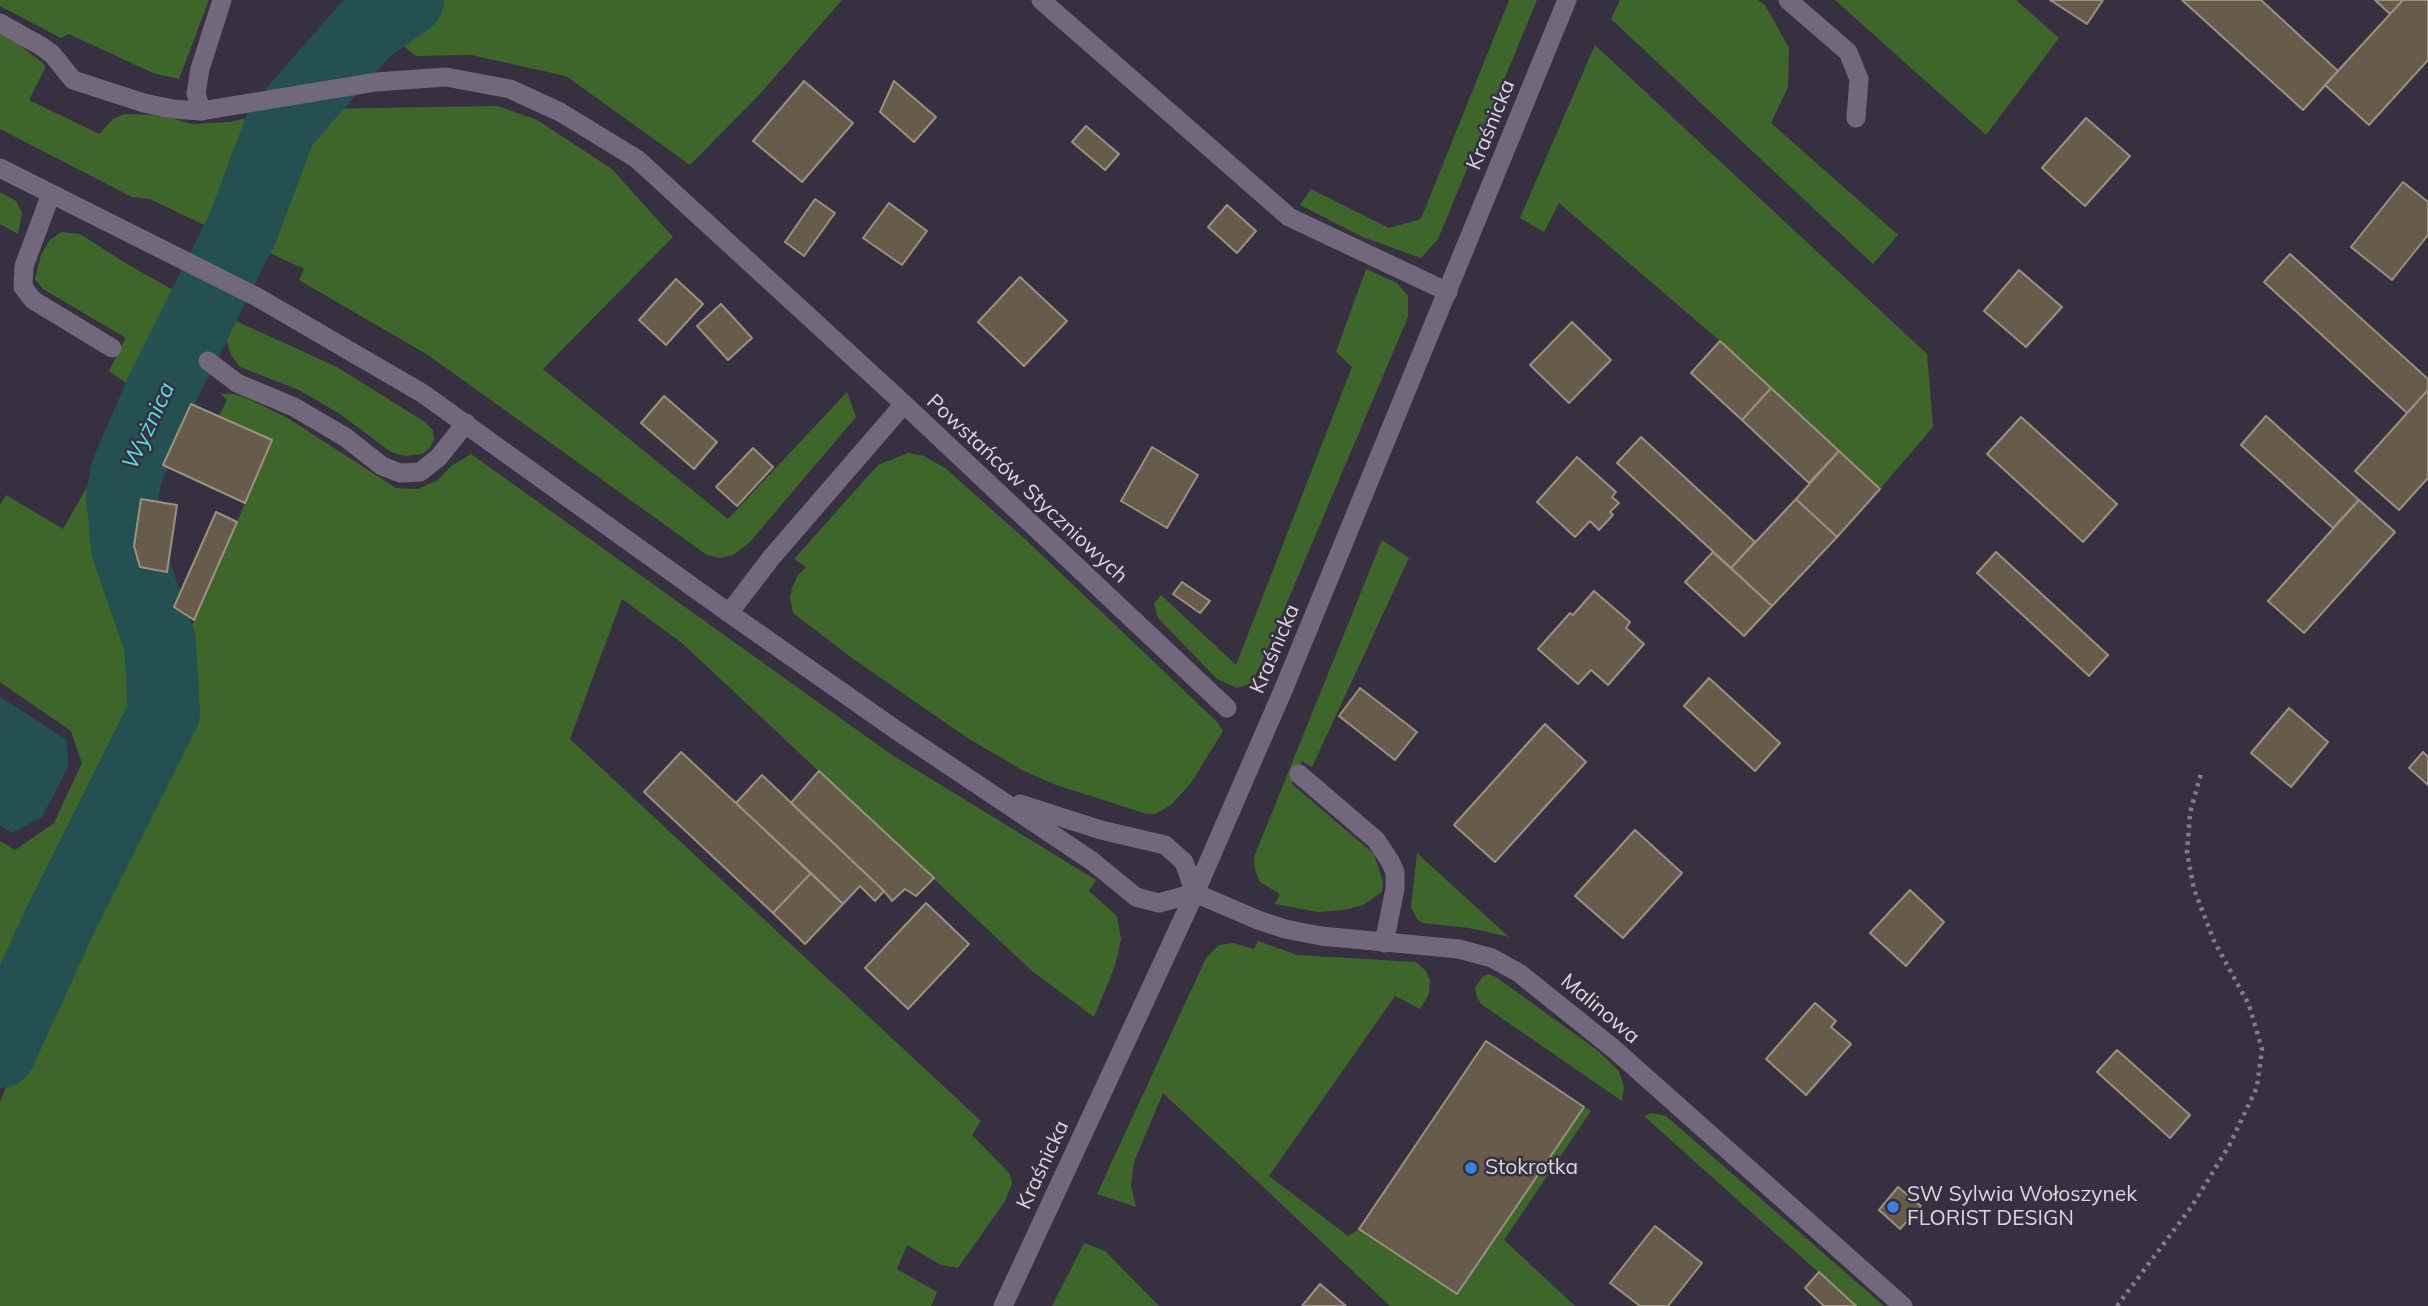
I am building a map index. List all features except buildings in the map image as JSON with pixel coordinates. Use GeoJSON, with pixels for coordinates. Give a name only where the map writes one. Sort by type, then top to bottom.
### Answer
{"type":"FeatureCollection","features":[{"type":"Feature","properties":{"kind":"street"},"geometry":{"type":"LineString","coordinates":[[201,111],[196,93],[200,69],[222,0]]}},
{"type":"Feature","properties":{"kind":"street"},"geometry":{"type":"LineString","coordinates":[[1041,0],[1289,216],[1448,292]]}},
{"type":"Feature","properties":{"kind":"street","name":"Kraśnicka"},"geometry":{"type":"LineString","coordinates":[[1003,1306],[1195,893],[1284,688],[1567,0]]}},
{"type":"Feature","properties":{"kind":"street"},"geometry":{"type":"LineString","coordinates":[[1788,0],[1848,51],[1859,79],[1856,118]]}},
{"type":"Feature","properties":{"kind":"street"},"geometry":{"type":"LineString","coordinates":[[0,23],[52,54],[73,80],[144,103],[173,109],[201,111],[376,82],[446,76],[510,89],[560,112],[637,159],[904,404]]}},
{"type":"Feature","properties":{"kind":"street"},"geometry":{"type":"LineString","coordinates":[[0,168],[257,297],[376,365],[466,423],[899,732],[1092,861],[1136,897],[1160,903],[1195,893],[1184,862],[1165,845],[1101,830],[1000,798]]}},
{"type":"Feature","properties":{"kind":"street"},"geometry":{"type":"LineString","coordinates":[[51,194],[24,266],[23,287],[33,300],[112,348]]}},
{"type":"Feature","properties":{"kind":"street"},"geometry":{"type":"LineString","coordinates":[[208,361],[237,383],[294,407],[345,437],[382,466],[400,473],[420,472],[438,458],[466,423]]}},
{"type":"Feature","properties":{"kind":"street","name":"Powstańców Styczniowych"},"geometry":{"type":"LineString","coordinates":[[729,613],[771,558],[904,404],[1227,708]]}},
{"type":"Feature","properties":{"kind":"street"},"geometry":{"type":"LineString","coordinates":[[1298,774],[1376,840],[1390,861],[1395,872],[1395,889],[1384,943]]}},
{"type":"Feature","properties":{"kind":"street","name":"Malinowa"},"geometry":{"type":"LineString","coordinates":[[1195,893],[1285,929],[1321,936],[1479,953],[1519,973],[1614,1049],[1903,1306]]}},
{"type":"Feature","properties":{"kind":"path"},"geometry":{"type":"LineString","coordinates":[[2117,1306],[2192,1206],[2230,1146],[2257,1087],[2262,1049],[2249,1005],[2214,941],[2194,889],[2187,853],[2190,813],[2202,770]]}},
{"type":"Feature","properties":{"kind":"green space"},"geometry":{"type":"Polygon","coordinates":[[[0,0],[209,0],[179,79],[153,73],[69,34],[61,38],[0,6],[0,0]]]}},
{"type":"Feature","properties":{"kind":"green space"},"geometry":{"type":"Polygon","coordinates":[[[426,0],[842,0],[759,95],[690,165],[566,76],[471,55],[416,56],[383,29],[426,0]]]}},
{"type":"Feature","properties":{"kind":"green space"},"geometry":{"type":"Polygon","coordinates":[[[1509,0],[1537,0],[1438,239],[1421,258],[1365,238],[1300,205],[1311,189],[1389,228],[1421,219],[1509,0]]]}},
{"type":"Feature","properties":{"kind":"green space"},"geometry":{"type":"Polygon","coordinates":[[[1620,0],[1758,0],[1765,5],[1789,48],[1788,87],[1771,123],[1898,235],[1873,264],[1611,19],[1620,0]]]}},
{"type":"Feature","properties":{"kind":"green space"},"geometry":{"type":"Polygon","coordinates":[[[1835,0],[2016,0],[2059,38],[1986,135],[1835,0]]]}},
{"type":"Feature","properties":{"kind":"green space"},"geometry":{"type":"Polygon","coordinates":[[[0,34],[19,44],[46,66],[29,100],[99,134],[113,119],[124,114],[159,115],[192,124],[230,122],[275,112],[253,135],[219,232],[150,199],[132,197],[0,129],[0,34]]]}},
{"type":"Feature","properties":{"kind":"green space"},"geometry":{"type":"Polygon","coordinates":[[[1595,45],[1927,354],[1933,427],[1880,489],[1720,341],[1559,203],[1544,232],[1520,218],[1595,45]]]}},
{"type":"Feature","properties":{"kind":"green space"},"geometry":{"type":"Polygon","coordinates":[[[498,106],[537,120],[612,169],[673,237],[543,369],[728,519],[847,392],[856,417],[749,543],[733,555],[720,558],[707,555],[428,355],[299,280],[304,269],[270,253],[266,257],[244,246],[291,138],[316,109],[498,106]]]}},
{"type":"Feature","properties":{"kind":"green space"},"geometry":{"type":"Polygon","coordinates":[[[0,192],[16,201],[22,213],[18,234],[0,224],[0,192]]]}},
{"type":"Feature","properties":{"kind":"green space"},"geometry":{"type":"Polygon","coordinates":[[[61,232],[80,234],[191,300],[140,393],[109,371],[126,338],[43,289],[35,279],[41,255],[50,240],[61,232]]]}},
{"type":"Feature","properties":{"kind":"green space"},"geometry":{"type":"Polygon","coordinates":[[[1366,269],[1397,283],[1408,296],[1408,317],[1260,666],[1250,684],[1237,688],[1217,679],[1158,618],[1154,604],[1161,595],[1236,665],[1352,367],[1336,352],[1366,269]]]}},
{"type":"Feature","properties":{"kind":"green space"},"geometry":{"type":"Polygon","coordinates":[[[227,317],[337,367],[425,422],[433,430],[434,439],[430,448],[422,454],[405,456],[391,452],[340,414],[299,390],[240,367],[231,355],[225,336],[227,317]]]}},
{"type":"Feature","properties":{"kind":"green space"},"geometry":{"type":"Polygon","coordinates":[[[221,394],[247,398],[289,419],[396,488],[418,489],[438,480],[451,466],[471,454],[892,755],[1096,880],[1089,891],[1117,916],[1121,939],[1115,966],[1094,1017],[1032,971],[682,643],[622,599],[570,739],[981,1121],[972,1135],[1010,1174],[1012,1184],[1005,1201],[958,1268],[941,1265],[907,1245],[897,1269],[937,1292],[931,1306],[0,1306],[0,1102],[185,642],[272,441],[219,416],[227,400],[221,394]]]}},
{"type":"Feature","properties":{"kind":"green space"},"geometry":{"type":"Polygon","coordinates":[[[119,431],[107,481],[111,548],[146,658],[146,711],[62,863],[0,994],[0,841],[15,850],[54,823],[82,763],[71,731],[0,682],[0,505],[6,495],[63,529],[119,431]]]}},
{"type":"Feature","properties":{"kind":"green space"},"geometry":{"type":"Polygon","coordinates":[[[908,453],[924,456],[945,468],[1026,540],[1217,722],[1223,731],[1191,783],[1171,805],[1155,814],[1147,814],[1056,785],[1022,770],[966,737],[852,658],[793,613],[790,597],[792,588],[798,575],[806,567],[794,559],[878,465],[908,453]]]}},
{"type":"Feature","properties":{"kind":"green space"},"geometry":{"type":"Polygon","coordinates":[[[1382,540],[1409,558],[1312,767],[1302,761],[1292,784],[1374,854],[1383,882],[1382,892],[1363,905],[1343,910],[1318,912],[1275,904],[1280,894],[1260,882],[1254,857],[1382,540]]]}},
{"type":"Feature","properties":{"kind":"green space"},"geometry":{"type":"Polygon","coordinates":[[[1417,853],[1509,937],[1469,928],[1423,923],[1417,919],[1411,907],[1417,853]]]}},
{"type":"Feature","properties":{"kind":"green space"},"geometry":{"type":"Polygon","coordinates":[[[1258,941],[1297,955],[1416,962],[1426,971],[1430,981],[1429,994],[1420,1009],[1395,996],[1269,1176],[1348,1236],[1359,1229],[1456,1294],[1584,1107],[1591,1111],[1504,1240],[1575,1306],[1390,1306],[1163,1093],[1134,1162],[1131,1186],[1136,1207],[1097,1194],[1206,958],[1219,945],[1233,943],[1254,949],[1258,941]]]}},
{"type":"Feature","properties":{"kind":"green space"},"geometry":{"type":"Polygon","coordinates":[[[1489,974],[1597,1050],[1619,1071],[1624,1087],[1622,1101],[1481,1004],[1475,988],[1483,976],[1489,974]]]}},
{"type":"Feature","properties":{"kind":"green space"},"geometry":{"type":"Polygon","coordinates":[[[1651,1113],[1666,1116],[1884,1306],[1856,1306],[1644,1116],[1651,1113]]]}},
{"type":"Feature","properties":{"kind":"green space"},"geometry":{"type":"Polygon","coordinates":[[[1084,1243],[1105,1251],[1159,1306],[1052,1306],[1084,1243]]]}},
{"type":"Feature","properties":{"kind":"shaded area"},"geometry":{"type":"Polygon","coordinates":[[[0,697],[67,740],[68,767],[42,817],[12,833],[0,825],[0,697]]]}},
{"type":"Feature","properties":{"kind":"waterway","name":"Wyżnica"},"geometry":{"type":"LineString","coordinates":[[0,1052],[59,923],[164,713],[160,643],[127,548],[122,497],[126,474],[161,392],[242,230],[281,126],[366,29],[408,0]]}},
{"type":"Feature","properties":{"kind":"place","name":"Stokrotka"},"geometry":{"type":"Point","coordinates":[1471,1168]}},
{"type":"Feature","properties":{"kind":"place","name":"SW Sylwia Wołoszynek FLORIST DESIGN"},"geometry":{"type":"Point","coordinates":[1893,1207]}}]}
